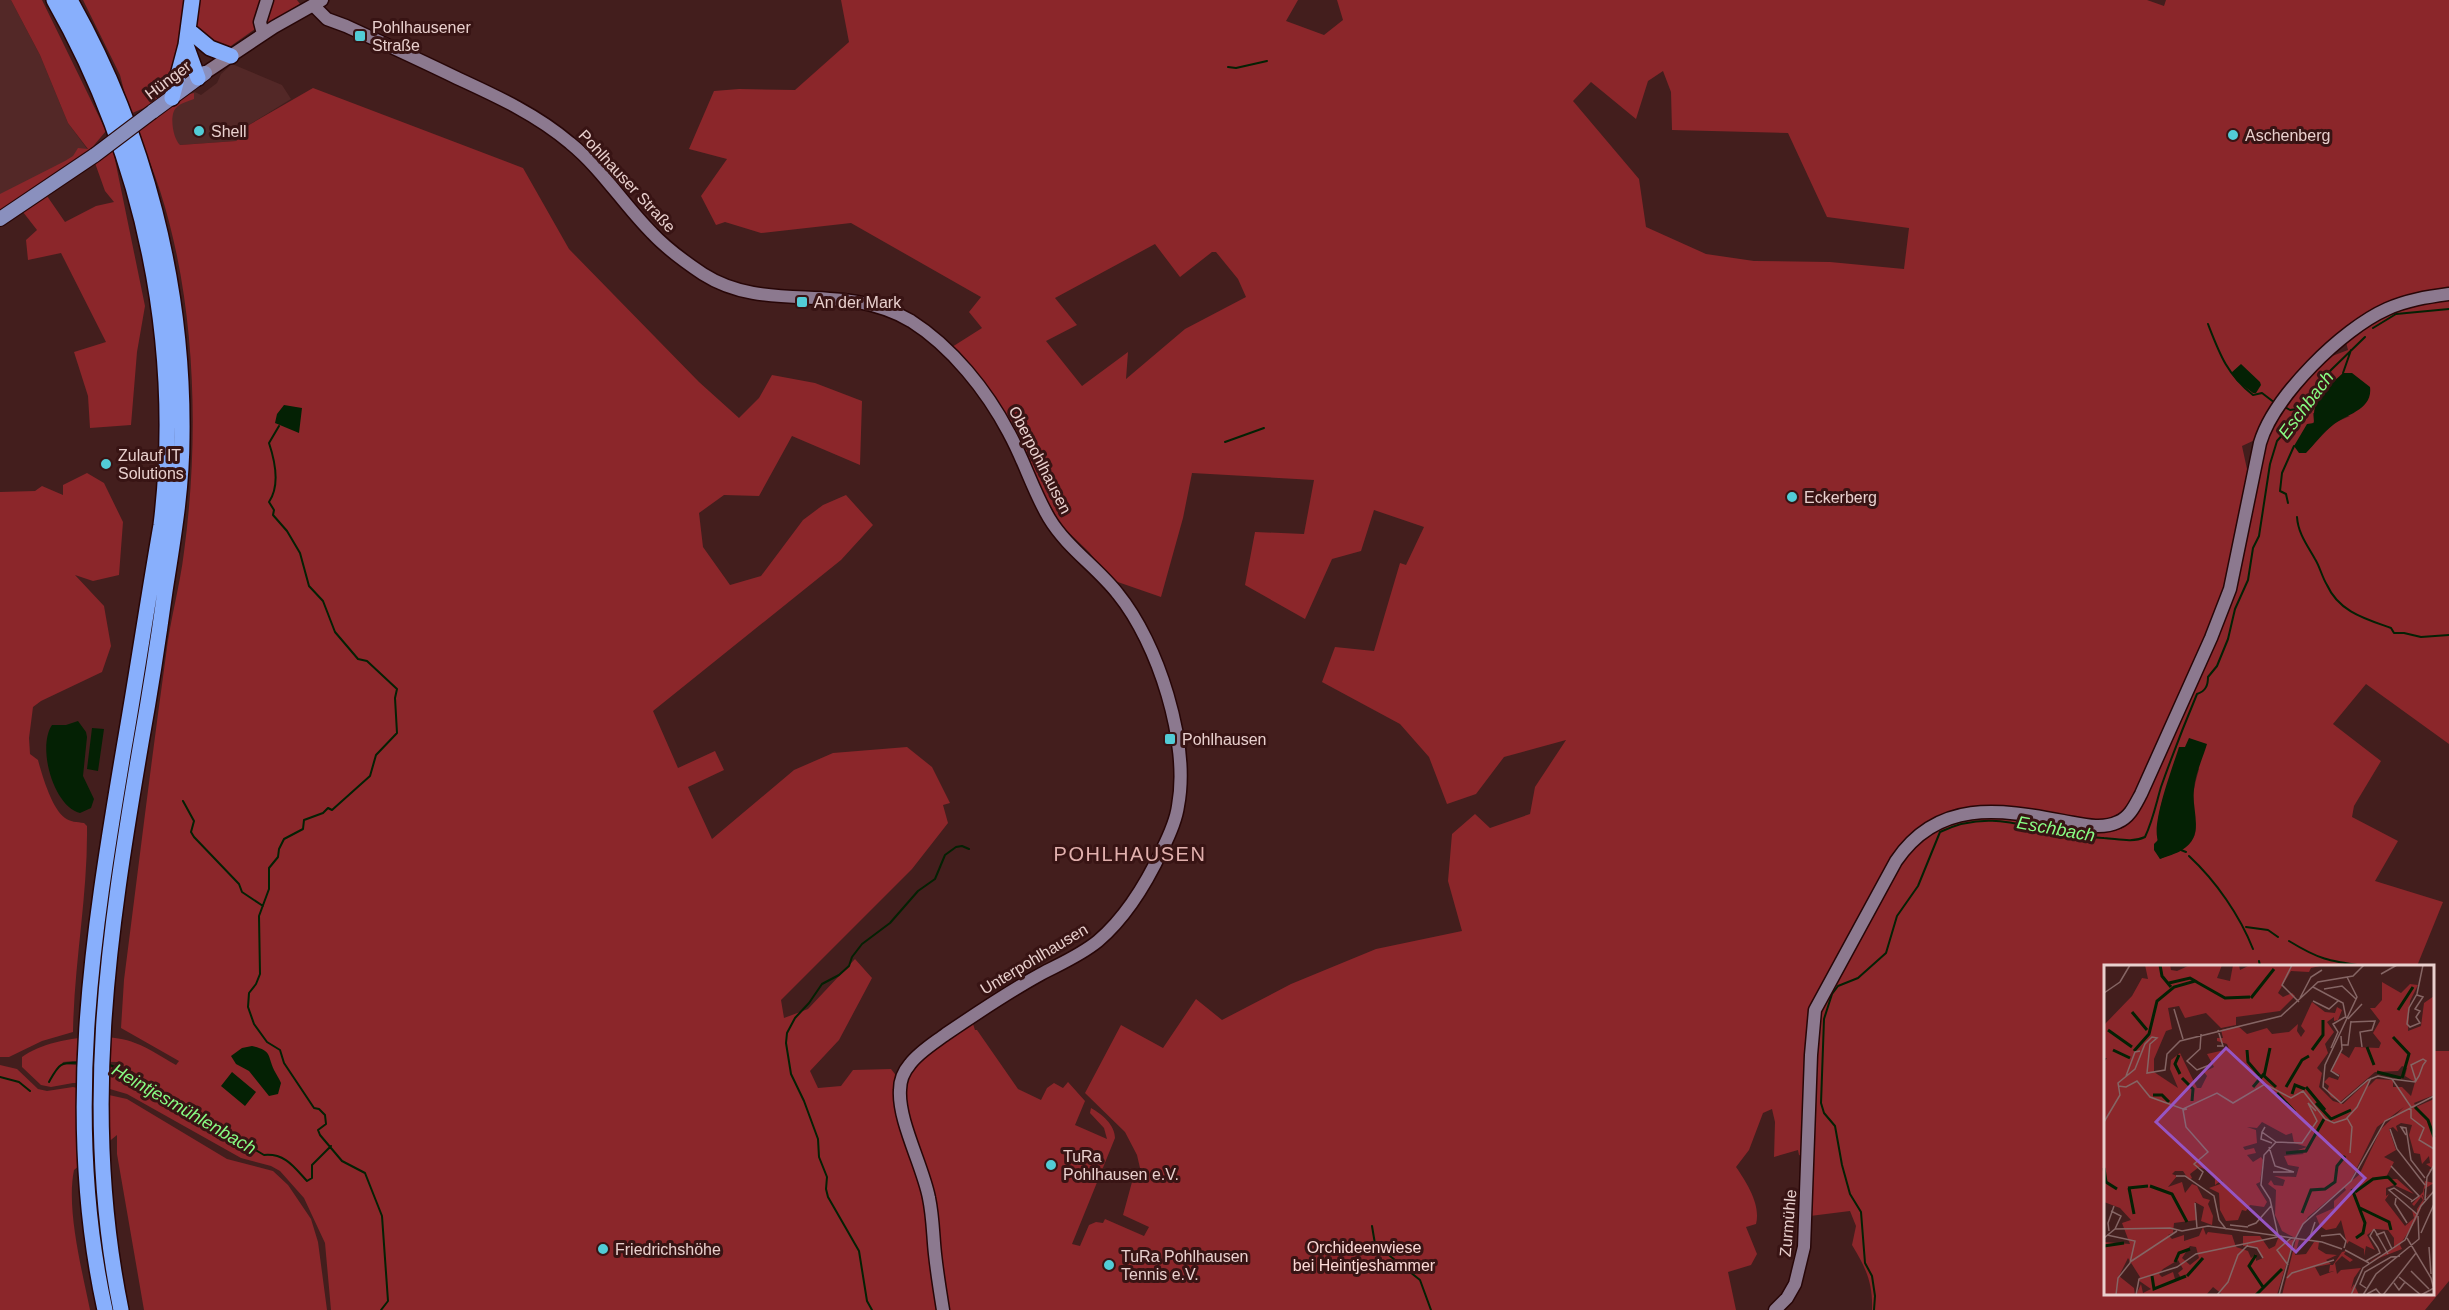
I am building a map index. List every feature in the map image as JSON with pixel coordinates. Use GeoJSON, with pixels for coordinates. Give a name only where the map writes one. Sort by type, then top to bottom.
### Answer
{"type":"FeatureCollection","features":[{"type":"Feature","properties":{"kind":"highway"},"geometry":{"type":"LineString","coordinates":[[54,0],[79,46],[105,104],[139,205],[148,242],[163,346],[168,419],[166,485],[161,525],[107,847],[91,960],[84,1054],[86,1170],[91,1228],[105,1310]]}},
{"type":"Feature","properties":{"kind":"highway"},"geometry":{"type":"LineString","coordinates":[[70,0],[117,97],[154,204],[177,327],[182,400],[181,476],[173,543],[123,849],[106,974],[100,1061],[101,1157],[107,1221],[121,1310]]}},
{"type":"Feature","properties":{"kind":"highway"},"geometry":{"type":"LineString","coordinates":[[172,98],[189,39],[191,5]]}},
{"type":"Feature","properties":{"kind":"highway"},"geometry":{"type":"LineString","coordinates":[[189,39],[231,56]]}},
{"type":"Feature","properties":{"kind":"highway"},"geometry":{"type":"LineString","coordinates":[[189,39],[201,76]]}},
{"type":"Feature","properties":{"kind":"main road","name":"Hünger"},"geometry":{"type":"LineString","coordinates":[[0,219],[95,155],[201,76]]}},
{"type":"Feature","properties":{"kind":"street"},"geometry":{"type":"LineString","coordinates":[[263,34],[260,22],[267,0]]}},
{"type":"Feature","properties":{"kind":"street","name":"Hünger"},"geometry":{"type":"LineString","coordinates":[[201,76],[263,34],[319,2]]}},
{"type":"Feature","properties":{"kind":"street","name":"Pohlhauser Straße"},"geometry":{"type":"LineString","coordinates":[[319,2],[335,21],[497,96],[555,130],[593,164],[655,237],[685,262],[712,279],[730,287],[760,294],[840,298],[864,302],[907,319],[935,340]]}},
{"type":"Feature","properties":{"kind":"street","name":"Zurmühle"},"geometry":{"type":"LineString","coordinates":[[1775,1310],[1793,1288],[1803,1255],[1806,1228],[1811,1054],[1815,1010],[1902,852],[1916,837],[1943,820],[1977,812],[2007,811],[2103,826],[2121,820],[2134,808],[2211,638],[2230,589],[2260,443],[2266,426],[2278,406],[2317,362],[2371,318],[2386,309],[2410,301],[2449,294]]}},
{"type":"Feature","properties":{"kind":"street","name":"Oberpohlhausen"},"geometry":{"type":"LineString","coordinates":[[935,340],[955,359],[986,396],[1009,433],[1048,517],[1077,553],[1119,595],[1139,625],[1154,656],[1169,700],[1176,736],[1179,799],[1175,820],[1161,852],[1136,894]]}},
{"type":"Feature","properties":{"kind":"street","name":"Unterpohlhausen"},"geometry":{"type":"LineString","coordinates":[[943,1310],[929,1198],[902,1110],[899,1092],[908,1065],[966,1020],[1016,988],[1080,954],[1097,942],[1116,924],[1136,894]]}},
{"type":"Feature","properties":{"kind":"shaded area"},"geometry":{"type":"Polygon","coordinates":[[[0,0],[11,0],[40,55],[68,123],[88,150],[0,211],[0,0]]]}},
{"type":"Feature","properties":{"kind":"shaded area"},"geometry":{"type":"Polygon","coordinates":[[[232,64],[282,85],[291,99],[242,129],[242,136],[236,141],[180,145],[172,151],[159,116],[190,94],[195,92],[201,95],[217,83],[221,74],[232,64]]]}},
{"type":"Feature","properties":{"kind":"shaded area"},"geometry":{"type":"Polygon","coordinates":[[[2241,364],[2260,382],[2261,385],[2256,393],[2237,381],[2231,373],[2241,364]]]}},
{"type":"Feature","properties":{"kind":"shaded area"},"geometry":{"type":"Polygon","coordinates":[[[2343,373],[2352,373],[2370,387],[2367,401],[2358,410],[2329,428],[2306,453],[2299,453],[2294,446],[2307,424],[2314,423],[2315,407],[2325,391],[2343,373]]]}},
{"type":"Feature","properties":{"kind":"shaded area"},"geometry":{"type":"Polygon","coordinates":[[[284,405],[302,408],[299,433],[275,423],[277,414],[284,405]]]}},
{"type":"Feature","properties":{"kind":"shaded area"},"geometry":{"type":"Polygon","coordinates":[[[78,721],[87,737],[83,776],[94,799],[91,808],[80,813],[70,808],[55,788],[50,775],[46,747],[52,725],[66,725],[78,721]]]}},
{"type":"Feature","properties":{"kind":"shaded area"},"geometry":{"type":"Polygon","coordinates":[[[92,728],[104,729],[98,771],[87,769],[92,728]]]}},
{"type":"Feature","properties":{"kind":"shaded area"},"geometry":{"type":"Polygon","coordinates":[[[2189,738],[2207,744],[2195,783],[2196,830],[2194,837],[2182,850],[2160,859],[2154,850],[2154,844],[2158,840],[2157,821],[2179,747],[2185,747],[2189,738]]]}},
{"type":"Feature","properties":{"kind":"shaded area"},"geometry":{"type":"Polygon","coordinates":[[[252,1046],[268,1054],[281,1083],[278,1094],[269,1096],[249,1071],[236,1064],[231,1056],[242,1048],[252,1046]]]}},
{"type":"Feature","properties":{"kind":"shaded area"},"geometry":{"type":"Polygon","coordinates":[[[232,1072],[256,1092],[245,1106],[221,1086],[232,1072]]]}},
{"type":"Feature","properties":{"kind":"green space"},"geometry":{"type":"Polygon","coordinates":[[[11,0],[42,0],[106,131],[90,150],[0,211],[0,194],[65,161],[73,156],[78,148],[88,149],[68,123],[40,55],[11,0]]]}},
{"type":"Feature","properties":{"kind":"green space"},"geometry":{"type":"Polygon","coordinates":[[[83,0],[187,0],[171,85],[151,105],[130,114],[120,75],[83,0]]]}},
{"type":"Feature","properties":{"kind":"green space"},"geometry":{"type":"Polygon","coordinates":[[[196,0],[262,0],[255,29],[228,48],[220,48],[198,30],[195,19],[196,0]]]}},
{"type":"Feature","properties":{"kind":"green space"},"geometry":{"type":"Polygon","coordinates":[[[272,0],[297,0],[300,4],[267,24],[272,0]]]}},
{"type":"Feature","properties":{"kind":"green space","name":"Orchideenwiese bei Heintjeshammer"},"geometry":{"type":"Polygon","coordinates":[[[841,0],[1298,0],[1286,21],[1324,35],[1343,20],[1337,0],[2147,0],[2164,6],[2166,0],[2449,0],[2449,291],[2432,292],[2332,343],[2257,439],[2242,446],[2247,469],[2247,494],[2223,597],[2131,803],[2116,815],[2099,820],[2086,821],[2005,806],[1966,809],[1924,826],[1817,998],[1805,1157],[1799,1155],[1798,1150],[1774,1157],[1775,1122],[1772,1109],[1763,1113],[1749,1150],[1736,1167],[1752,1194],[1757,1209],[1756,1224],[1746,1227],[1757,1254],[1751,1265],[1728,1272],[1736,1310],[331,1310],[325,1243],[304,1198],[280,1171],[271,1166],[241,1158],[127,1094],[89,1083],[51,1087],[41,1085],[22,1067],[22,1057],[33,1050],[62,1041],[93,1037],[123,1039],[176,1065],[179,1061],[121,1028],[124,980],[155,736],[184,552],[190,501],[192,448],[189,338],[182,284],[171,231],[156,180],[137,132],[190,94],[194,93],[194,99],[178,106],[174,111],[172,121],[174,133],[180,145],[236,141],[242,136],[242,129],[313,88],[523,168],[569,249],[699,382],[739,418],[759,398],[772,375],[815,383],[862,401],[860,465],[792,436],[759,496],[724,495],[699,513],[703,547],[730,585],[761,576],[803,520],[823,505],[846,495],[873,525],[841,560],[653,711],[678,768],[715,751],[724,770],[688,787],[712,839],[794,770],[833,753],[907,747],[932,767],[950,803],[943,805],[948,823],[912,869],[781,1000],[784,1018],[808,1009],[855,959],[872,978],[839,1040],[810,1071],[818,1088],[841,1086],[853,1070],[891,1069],[905,1087],[910,1076],[925,1057],[972,1021],[975,1030],[1018,1089],[1041,1100],[1047,1088],[1054,1083],[1063,1088],[1068,1082],[1085,1101],[1075,1125],[1107,1139],[1104,1128],[1090,1113],[1091,1108],[1107,1120],[1113,1129],[1115,1138],[1072,1244],[1080,1246],[1089,1225],[1096,1222],[1103,1223],[1105,1219],[1144,1236],[1149,1227],[1123,1215],[1132,1182],[1140,1168],[1137,1155],[1125,1132],[1085,1093],[1121,1025],[1163,1048],[1196,999],[1222,1020],[1291,984],[1376,949],[1462,931],[1448,881],[1452,834],[1475,814],[1490,828],[1530,814],[1535,787],[1566,740],[1504,757],[1476,794],[1447,804],[1429,757],[1400,724],[1322,682],[1335,647],[1374,651],[1400,563],[1406,565],[1424,527],[1374,510],[1361,551],[1332,559],[1305,619],[1245,585],[1255,532],[1304,534],[1314,480],[1192,473],[1183,518],[1161,597],[1112,580],[1089,552],[1061,525],[1036,480],[1029,456],[990,392],[952,347],[982,328],[969,312],[981,297],[851,223],[761,233],[725,222],[716,225],[701,196],[727,159],[689,149],[714,91],[795,90],[849,42],[841,0]],[[1663,71],[1648,81],[1636,119],[1591,82],[1573,101],[1639,179],[1646,227],[1706,254],[1754,261],[1830,262],[1904,269],[1909,228],[1827,217],[1788,133],[1672,130],[1671,92],[1663,71]],[[1155,244],[1055,298],[1077,325],[1046,341],[1082,386],[1128,352],[1126,379],[1185,329],[1246,297],[1238,279],[1216,252],[1212,252],[1180,277],[1155,244]],[[63,1062],[62,1064],[115,1068],[139,1088],[155,1095],[160,1088],[117,1062],[63,1062]]]}},
{"type":"Feature","properties":{"kind":"green space"},"geometry":{"type":"Polygon","coordinates":[[[113,150],[145,306],[137,352],[131,425],[90,428],[88,396],[74,352],[106,342],[61,253],[28,260],[26,240],[37,230],[23,212],[47,196],[65,222],[96,206],[114,202],[105,191],[95,163],[113,150]]]}},
{"type":"Feature","properties":{"kind":"green space"},"geometry":{"type":"Polygon","coordinates":[[[2449,299],[2449,744],[2366,684],[2333,724],[2381,761],[2354,806],[2352,817],[2398,841],[2375,881],[2443,902],[2417,965],[2104,965],[2104,1295],[2434,1295],[2434,1051],[2449,1051],[2449,1281],[2425,1310],[1872,1310],[1868,1276],[1852,1245],[1856,1226],[1850,1211],[1810,1216],[1819,1012],[1902,859],[1923,836],[1964,818],[2022,817],[2110,832],[2122,828],[2134,817],[2141,806],[2220,626],[2268,433],[2292,394],[2327,358],[2348,350],[2346,342],[2378,318],[2395,310],[2449,299]],[[2313,413],[2315,420],[2312,424],[2310,448],[2334,423],[2350,416],[2313,413]],[[2185,747],[2162,802],[2157,830],[2160,859],[2182,849],[2193,839],[2196,828],[2193,798],[2199,769],[2185,747]]]}},
{"type":"Feature","properties":{"kind":"green space"},"geometry":{"type":"Polygon","coordinates":[[[87,473],[104,483],[123,522],[119,575],[93,581],[75,575],[104,606],[111,646],[102,672],[33,707],[29,738],[30,754],[38,760],[48,791],[60,814],[87,826],[73,1032],[42,1041],[9,1057],[0,1057],[0,492],[35,491],[42,486],[63,495],[63,485],[87,473]]]}},
{"type":"Feature","properties":{"kind":"green space"},"geometry":{"type":"Polygon","coordinates":[[[0,1065],[17,1069],[38,1089],[47,1091],[73,1087],[127,1099],[227,1159],[273,1171],[288,1185],[311,1219],[318,1242],[327,1310],[144,1310],[117,1154],[117,1135],[74,1170],[73,1221],[90,1310],[0,1310],[0,1065]]]}},
{"type":"Feature","properties":{"kind":"waterway"},"geometry":{"type":"LineString","coordinates":[[1228,67],[1236,68],[1267,61]]}},
{"type":"Feature","properties":{"kind":"waterway","name":"Eschbach"},"geometry":{"type":"LineString","coordinates":[[2373,328],[2396,314],[2449,309]]}},
{"type":"Feature","properties":{"kind":"waterway"},"geometry":{"type":"LineString","coordinates":[[2208,324],[2230,371],[2253,395],[2262,393],[2275,403]]}},
{"type":"Feature","properties":{"kind":"waterway","name":"Eschbach"},"geometry":{"type":"LineString","coordinates":[[1874,1310],[1875,1296],[1872,1276],[1865,1263],[1861,1212],[1850,1194],[1835,1126],[1824,1113],[1821,1103],[1824,1019],[1832,994],[1838,986],[1858,978],[1886,953],[1897,916],[1918,886],[1940,832],[1957,825],[1990,821],[2022,824],[2080,836],[2130,840],[2145,837],[2187,717],[2197,694],[2207,685],[2208,677],[2217,666],[2228,639],[2235,609],[2248,580],[2253,548],[2259,536],[2270,464],[2277,441],[2292,424],[2299,409],[2331,370],[2365,337]]}},
{"type":"Feature","properties":{"kind":"waterway"},"geometry":{"type":"LineString","coordinates":[[2343,373],[2351,350]]}},
{"type":"Feature","properties":{"kind":"waterway"},"geometry":{"type":"LineString","coordinates":[[2283,406],[2290,410],[2297,409]]}},
{"type":"Feature","properties":{"kind":"waterway"},"geometry":{"type":"LineString","coordinates":[[279,426],[269,443],[275,473],[274,489],[269,502],[274,510],[273,515],[287,531],[300,553],[309,586],[323,601],[335,632],[358,659],[367,661],[397,689],[395,698],[397,733],[376,755],[370,776],[332,810],[328,808],[323,813],[304,820],[303,829],[284,839],[278,857],[269,868],[269,889],[259,916],[260,974],[249,993],[248,1007],[254,1024],[267,1042],[280,1050],[284,1063],[314,1108],[319,1109],[325,1115],[326,1124],[318,1130],[320,1135],[342,1161],[365,1173],[382,1216],[388,1301],[381,1310]]}},
{"type":"Feature","properties":{"kind":"waterway"},"geometry":{"type":"LineString","coordinates":[[1225,442],[1264,428]]}},
{"type":"Feature","properties":{"kind":"waterway"},"geometry":{"type":"LineString","coordinates":[[2288,503],[2286,494],[2280,491],[2282,473],[2294,446]]}},
{"type":"Feature","properties":{"kind":"waterway"},"geometry":{"type":"LineString","coordinates":[[2297,517],[2301,534],[2325,582],[2332,594],[2346,608],[2363,618],[2391,628],[2394,633],[2421,637],[2449,635]]}},
{"type":"Feature","properties":{"kind":"waterway"},"geometry":{"type":"LineString","coordinates":[[183,801],[194,821],[191,832],[194,837],[239,884],[242,892],[263,906]]}},
{"type":"Feature","properties":{"kind":"waterway"},"geometry":{"type":"LineString","coordinates":[[872,1310],[867,1301],[859,1251],[828,1197],[827,1177],[819,1157],[818,1139],[791,1074],[786,1043],[787,1033],[795,1018],[822,984],[839,975],[849,966],[852,957],[862,944],[890,923],[918,891],[935,879],[945,855],[956,847],[962,846],[969,849]]}},
{"type":"Feature","properties":{"kind":"waterway"},"geometry":{"type":"LineString","coordinates":[[2181,850],[2186,852]]}},
{"type":"Feature","properties":{"kind":"waterway"},"geometry":{"type":"LineString","coordinates":[[2189,856],[2209,876],[2226,900],[2253,949]]}},
{"type":"Feature","properties":{"kind":"waterway"},"geometry":{"type":"LineString","coordinates":[[2246,927],[2268,930],[2278,937]]}},
{"type":"Feature","properties":{"kind":"waterway"},"geometry":{"type":"LineString","coordinates":[[2289,941],[2325,959],[2357,965]]}},
{"type":"Feature","properties":{"kind":"waterway"},"geometry":{"type":"LineString","coordinates":[[2259,961],[2260,965]]}},
{"type":"Feature","properties":{"kind":"waterway","name":"Heintjesmühlenbach"},"geometry":{"type":"LineString","coordinates":[[49,1082],[60,1065],[81,1063]]}},
{"type":"Feature","properties":{"kind":"waterway","name":"Heintjesmühlenbach"},"geometry":{"type":"LineString","coordinates":[[107,1064],[131,1073],[138,1081],[264,1155],[278,1156],[293,1166],[307,1181],[312,1178],[312,1165],[331,1146]]}},
{"type":"Feature","properties":{"kind":"waterway","name":"Heintjesmühlenbach"},"geometry":{"type":"LineString","coordinates":[[0,1077],[19,1082],[30,1091]]}},
{"type":"Feature","properties":{"kind":"waterway"},"geometry":{"type":"LineString","coordinates":[[1372,1226],[1375,1244],[1420,1280],[1431,1310]]}},
{"type":"Feature","properties":{"kind":"place","name":"Pohlhausener Straße"},"geometry":{"type":"Point","coordinates":[360,36]}},
{"type":"Feature","properties":{"kind":"place","name":"Shell"},"geometry":{"type":"Point","coordinates":[199,131]}},
{"type":"Feature","properties":{"kind":"place","name":"Aschenberg"},"geometry":{"type":"Point","coordinates":[2233,135]}},
{"type":"Feature","properties":{"kind":"place","name":"An der Mark"},"geometry":{"type":"Point","coordinates":[802,302]}},
{"type":"Feature","properties":{"kind":"place","name":"Zulauf IT Solutions"},"geometry":{"type":"Point","coordinates":[106,464]}},
{"type":"Feature","properties":{"kind":"place","name":"Eckerberg"},"geometry":{"type":"Point","coordinates":[1792,497]}},
{"type":"Feature","properties":{"kind":"place","name":"Pohlhausen"},"geometry":{"type":"Point","coordinates":[1170,739]}},
{"type":"Feature","properties":{"kind":"place","name":"TuRa Pohlhausen e.V."},"geometry":{"type":"Point","coordinates":[1051,1165]}},
{"type":"Feature","properties":{"kind":"place","name":"Friedrichshöhe"},"geometry":{"type":"Point","coordinates":[603,1249]}},
{"type":"Feature","properties":{"kind":"place","name":"TuRa Pohlhausen Tennis e.V."},"geometry":{"type":"Point","coordinates":[1109,1265]}},
{"type":"Feature","properties":{"kind":"district","name":"POHLHAUSEN"},"geometry":{"type":"Point","coordinates":[1130,854]}}]}
